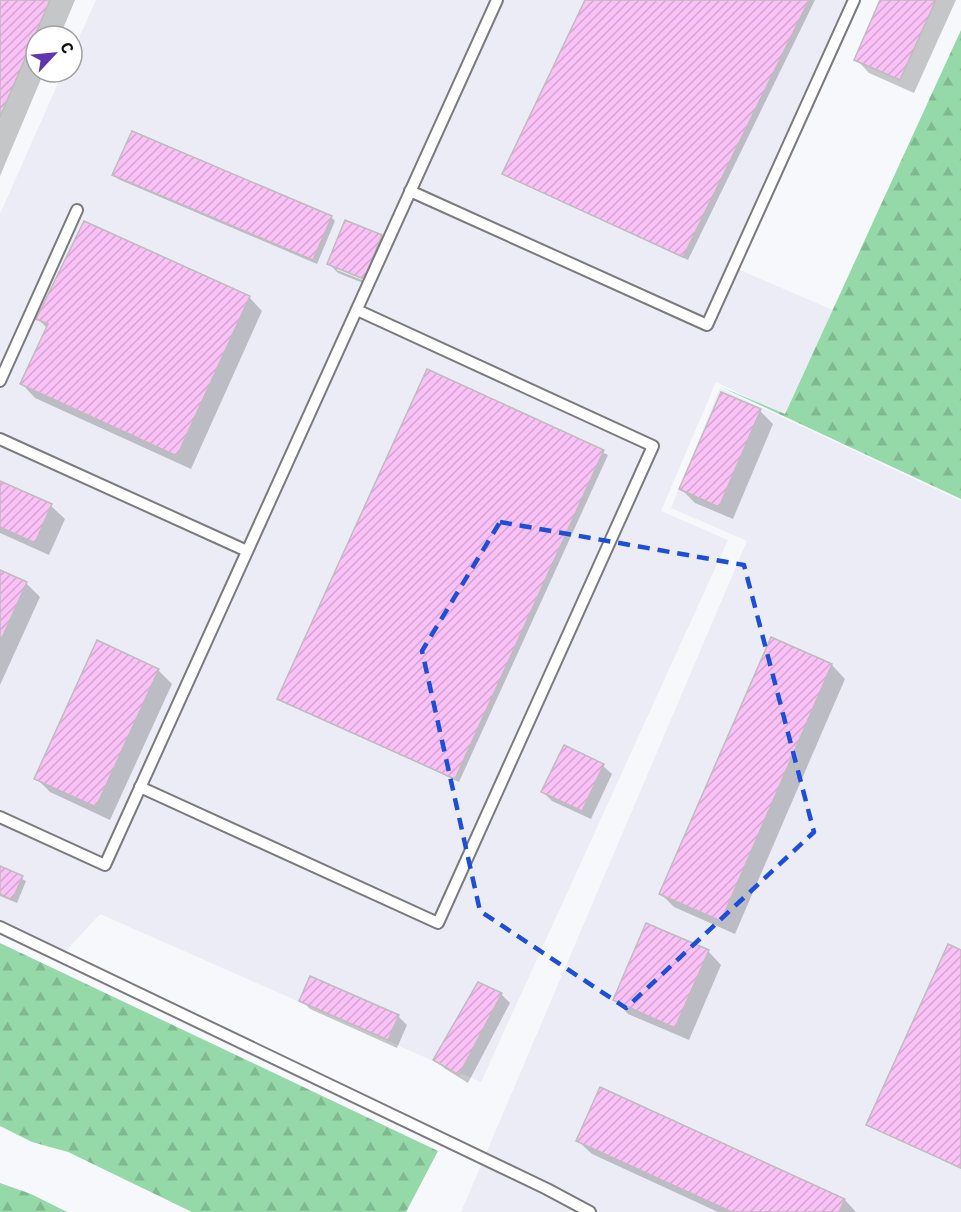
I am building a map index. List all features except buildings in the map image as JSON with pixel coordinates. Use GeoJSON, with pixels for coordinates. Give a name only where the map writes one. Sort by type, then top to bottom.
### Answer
{"type":"FeatureCollection","features":[{"type":"Feature","properties":{"kind":"lane"},"geometry":{"type":"LineString","coordinates":[[0,817],[105,865],[497,0]]}},
{"type":"Feature","properties":{"kind":"lane"},"geometry":{"type":"LineString","coordinates":[[411,190],[707,325],[854,0]]}},
{"type":"Feature","properties":{"kind":"lane"},"geometry":{"type":"LineString","coordinates":[[0,381],[77,210]]}},
{"type":"Feature","properties":{"kind":"lane"},"geometry":{"type":"LineString","coordinates":[[140,787],[438,923],[653,446],[357,310]]}},
{"type":"Feature","properties":{"kind":"lane"},"geometry":{"type":"LineString","coordinates":[[0,439],[247,551]]}},
{"type":"Feature","properties":{"kind":"lane"},"geometry":{"type":"LineString","coordinates":[[0,927],[547,1189],[590,1212]]}},
{"type":"Feature","properties":{"kind":"highlighted area"},"geometry":{"type":"Polygon","coordinates":[[[500,522],[744,565],[814,832],[626,1008],[480,911],[422,651],[500,522]]]}},
{"type":"Feature","properties":{"kind":"shaded area"},"geometry":{"type":"Polygon","coordinates":[[[96,0],[851,0],[733,267],[833,310],[784,415],[716,382],[661,511],[728,540],[481,1082],[100,914],[66,951],[0,920],[0,214],[58,84],[84,84],[84,26],[96,0]]]}},
{"type":"Feature","properties":{"kind":"shaded area"},"geometry":{"type":"Polygon","coordinates":[[[720,388],[961,501],[961,1212],[461,1212],[747,541],[671,508],[720,388]]]}},
{"type":"Feature","properties":{"kind":"green space"},"geometry":{"type":"Polygon","coordinates":[[[961,30],[961,499],[719,386],[785,414],[961,30]]]}},
{"type":"Feature","properties":{"kind":"green space"},"geometry":{"type":"Polygon","coordinates":[[[0,943],[438,1151],[406,1212],[192,1212],[68,1152],[32,1142],[0,1126],[0,943]]]}},
{"type":"Feature","properties":{"kind":"green space"},"geometry":{"type":"Polygon","coordinates":[[[0,1183],[31,1194],[67,1212],[0,1212],[0,1183]]]}}]}
